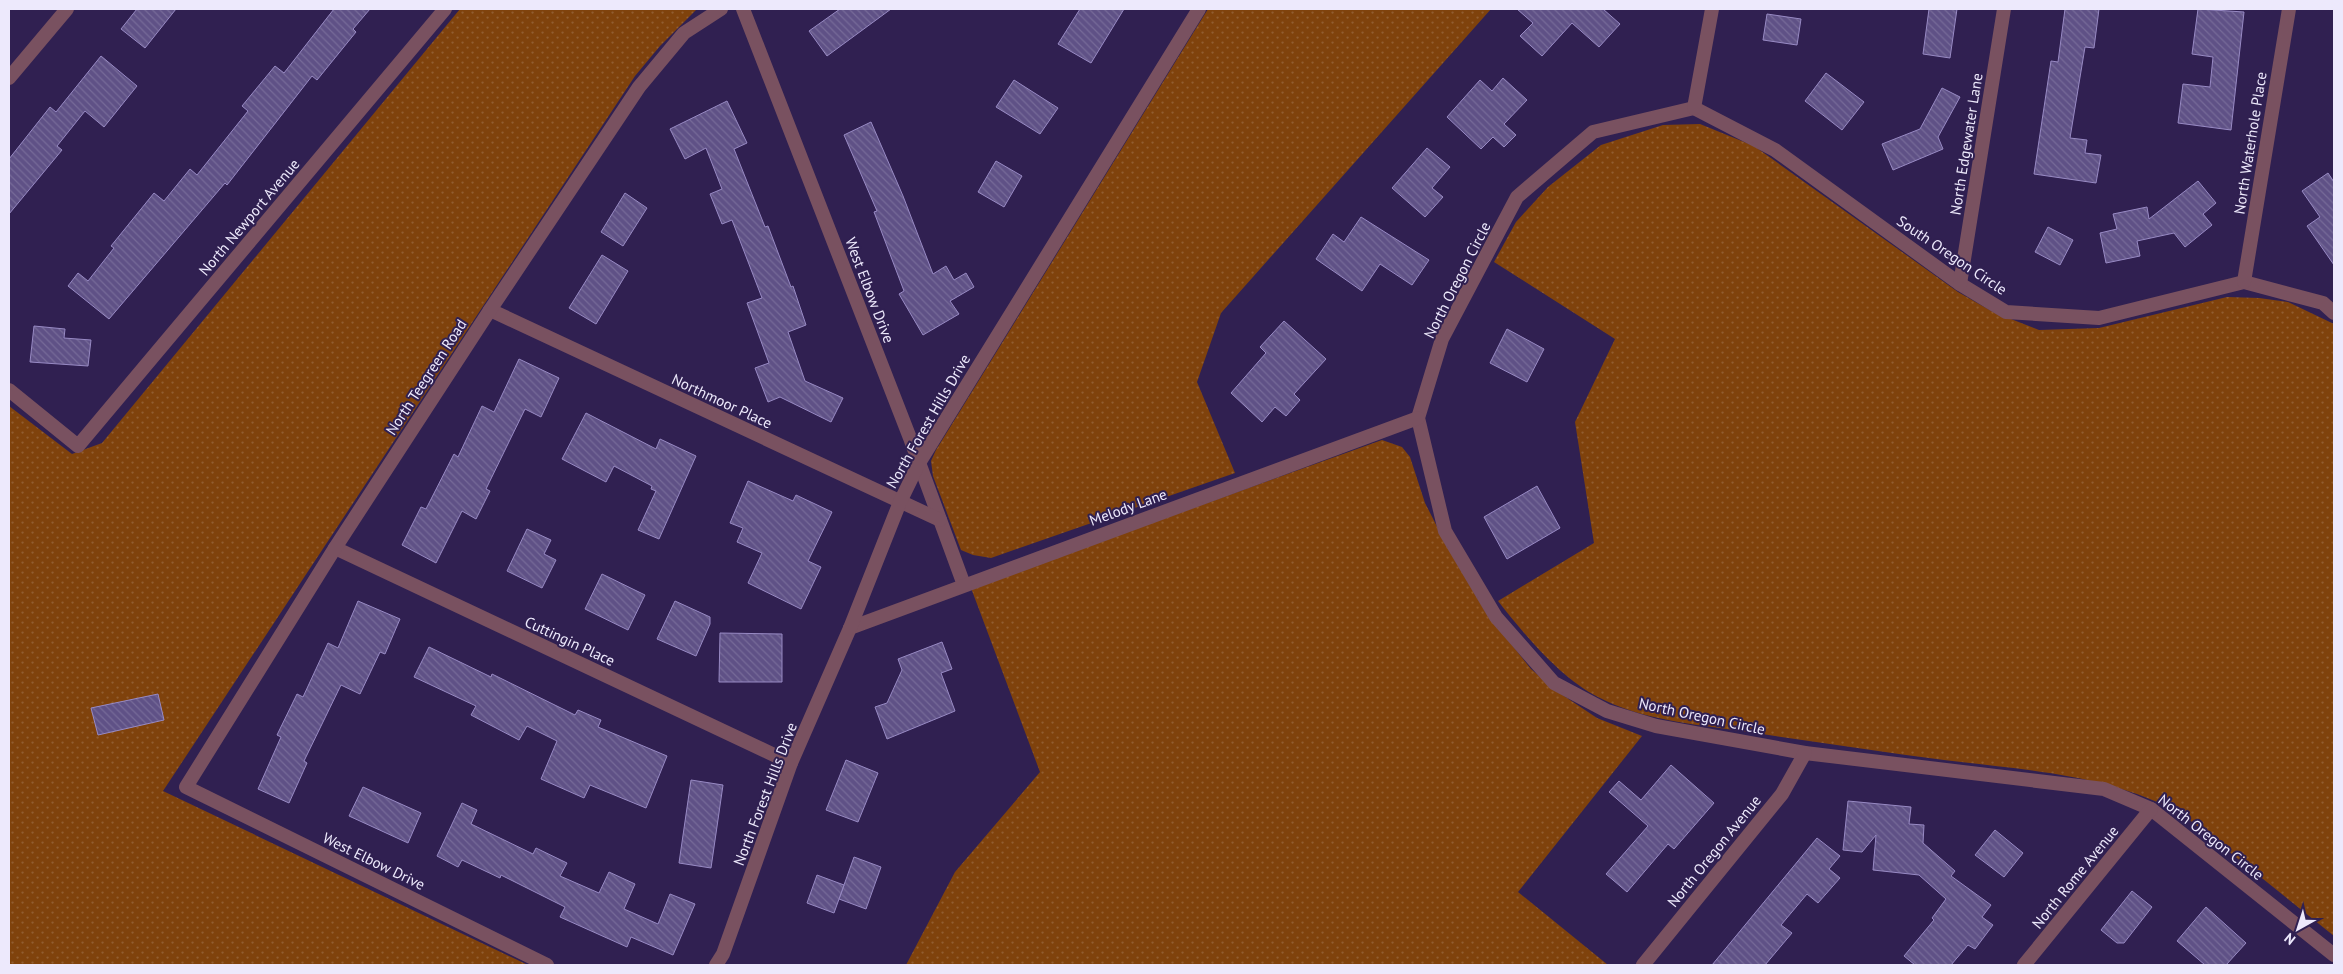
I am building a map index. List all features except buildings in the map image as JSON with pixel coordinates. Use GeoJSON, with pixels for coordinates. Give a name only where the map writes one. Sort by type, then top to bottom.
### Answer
{"type":"FeatureCollection","features":[{"type":"Feature","properties":{"kind":"street"},"geometry":{"type":"LineString","coordinates":[[9,78],[66,9]]}},
{"type":"Feature","properties":{"kind":"street","name":"North Newport Avenue"},"geometry":{"type":"LineString","coordinates":[[9,390],[78,446],[444,9]]}},
{"type":"Feature","properties":{"kind":"street","name":"North Teegreen Road"},"geometry":{"type":"LineString","coordinates":[[186,787],[335,548],[490,310],[639,87],[684,33],[721,9]]}},
{"type":"Feature","properties":{"kind":"street","name":"West Elbow Drive"},"geometry":{"type":"LineString","coordinates":[[743,9],[919,463],[964,585]]}},
{"type":"Feature","properties":{"kind":"street","name":"North Forest Hills Drive"},"geometry":{"type":"LineString","coordinates":[[716,965],[723,954],[792,763],[850,628],[900,502],[919,463],[1199,9]]}},
{"type":"Feature","properties":{"kind":"street"},"geometry":{"type":"LineString","coordinates":[[1694,108],[1712,9]]}},
{"type":"Feature","properties":{"kind":"street","name":"North Edgewater Lane"},"geometry":{"type":"LineString","coordinates":[[1960,284],[2004,9]]}},
{"type":"Feature","properties":{"kind":"street","name":"North Waterhole Place"},"geometry":{"type":"LineString","coordinates":[[2244,282],[2289,9]]}},
{"type":"Feature","properties":{"kind":"street","name":"South Oregon Circle"},"geometry":{"type":"LineString","coordinates":[[1694,108],[1775,150],[1960,284],[2006,312],[2099,318],[2244,282],[2322,303],[2334,313]]}},
{"type":"Feature","properties":{"kind":"street","name":"North Oregon Circle"},"geometry":{"type":"LineString","coordinates":[[1694,108],[1593,132],[1517,197],[1442,339],[1418,418],[1445,531],[1496,617],[1554,683],[1607,711],[1656,726],[1805,753],[2104,789],[2151,809],[2334,955]]}},
{"type":"Feature","properties":{"kind":"street","name":"Northmoor Place"},"geometry":{"type":"LineString","coordinates":[[490,310],[940,520]]}},
{"type":"Feature","properties":{"kind":"street","name":"Melody Lane"},"geometry":{"type":"LineString","coordinates":[[850,628],[1418,418]]}},
{"type":"Feature","properties":{"kind":"street","name":"Cuttingin Place"},"geometry":{"type":"LineString","coordinates":[[335,548],[792,763]]}},
{"type":"Feature","properties":{"kind":"street","name":"North Oregon Avenue"},"geometry":{"type":"LineString","coordinates":[[1643,965],[1782,794],[1805,753]]}},
{"type":"Feature","properties":{"kind":"street","name":"West Elbow Drive"},"geometry":{"type":"LineString","coordinates":[[186,787],[547,965]]}},
{"type":"Feature","properties":{"kind":"street","name":"North Rome Avenue"},"geometry":{"type":"LineString","coordinates":[[2024,965],[2151,809]]}},
{"type":"Feature","properties":{"kind":"shaded area"},"geometry":{"type":"Polygon","coordinates":[[[460,9],[697,9],[660,46],[635,76],[163,791],[528,965],[9,965],[9,406],[72,454],[102,443],[460,9]]]}},
{"type":"Feature","properties":{"kind":"shaded area"},"geometry":{"type":"Polygon","coordinates":[[[1208,9],[1491,9],[1221,313],[1197,382],[1235,473],[991,558],[973,555],[961,550],[933,476],[931,461],[936,450],[1208,9]]]}},
{"type":"Feature","properties":{"kind":"shaded area"},"geometry":{"type":"Polygon","coordinates":[[[1700,124],[1754,146],[1958,292],[1993,312],[2039,330],[2099,328],[2227,297],[2259,298],[2288,302],[2334,324],[2334,936],[2182,814],[2154,801],[2125,790],[2066,776],[1686,723],[1632,711],[1598,697],[1570,679],[1531,641],[1498,601],[1594,543],[1575,422],[1615,339],[1494,262],[1516,222],[1548,187],[1601,145],[1663,125],[1700,124]]]}},
{"type":"Feature","properties":{"kind":"shaded area"},"geometry":{"type":"Polygon","coordinates":[[[1382,440],[1402,447],[1410,457],[1425,503],[1448,548],[1485,611],[1531,669],[1558,692],[1597,718],[1642,736],[1518,892],[1608,965],[906,965],[955,872],[1040,772],[971,588],[1382,440]]]}}]}
